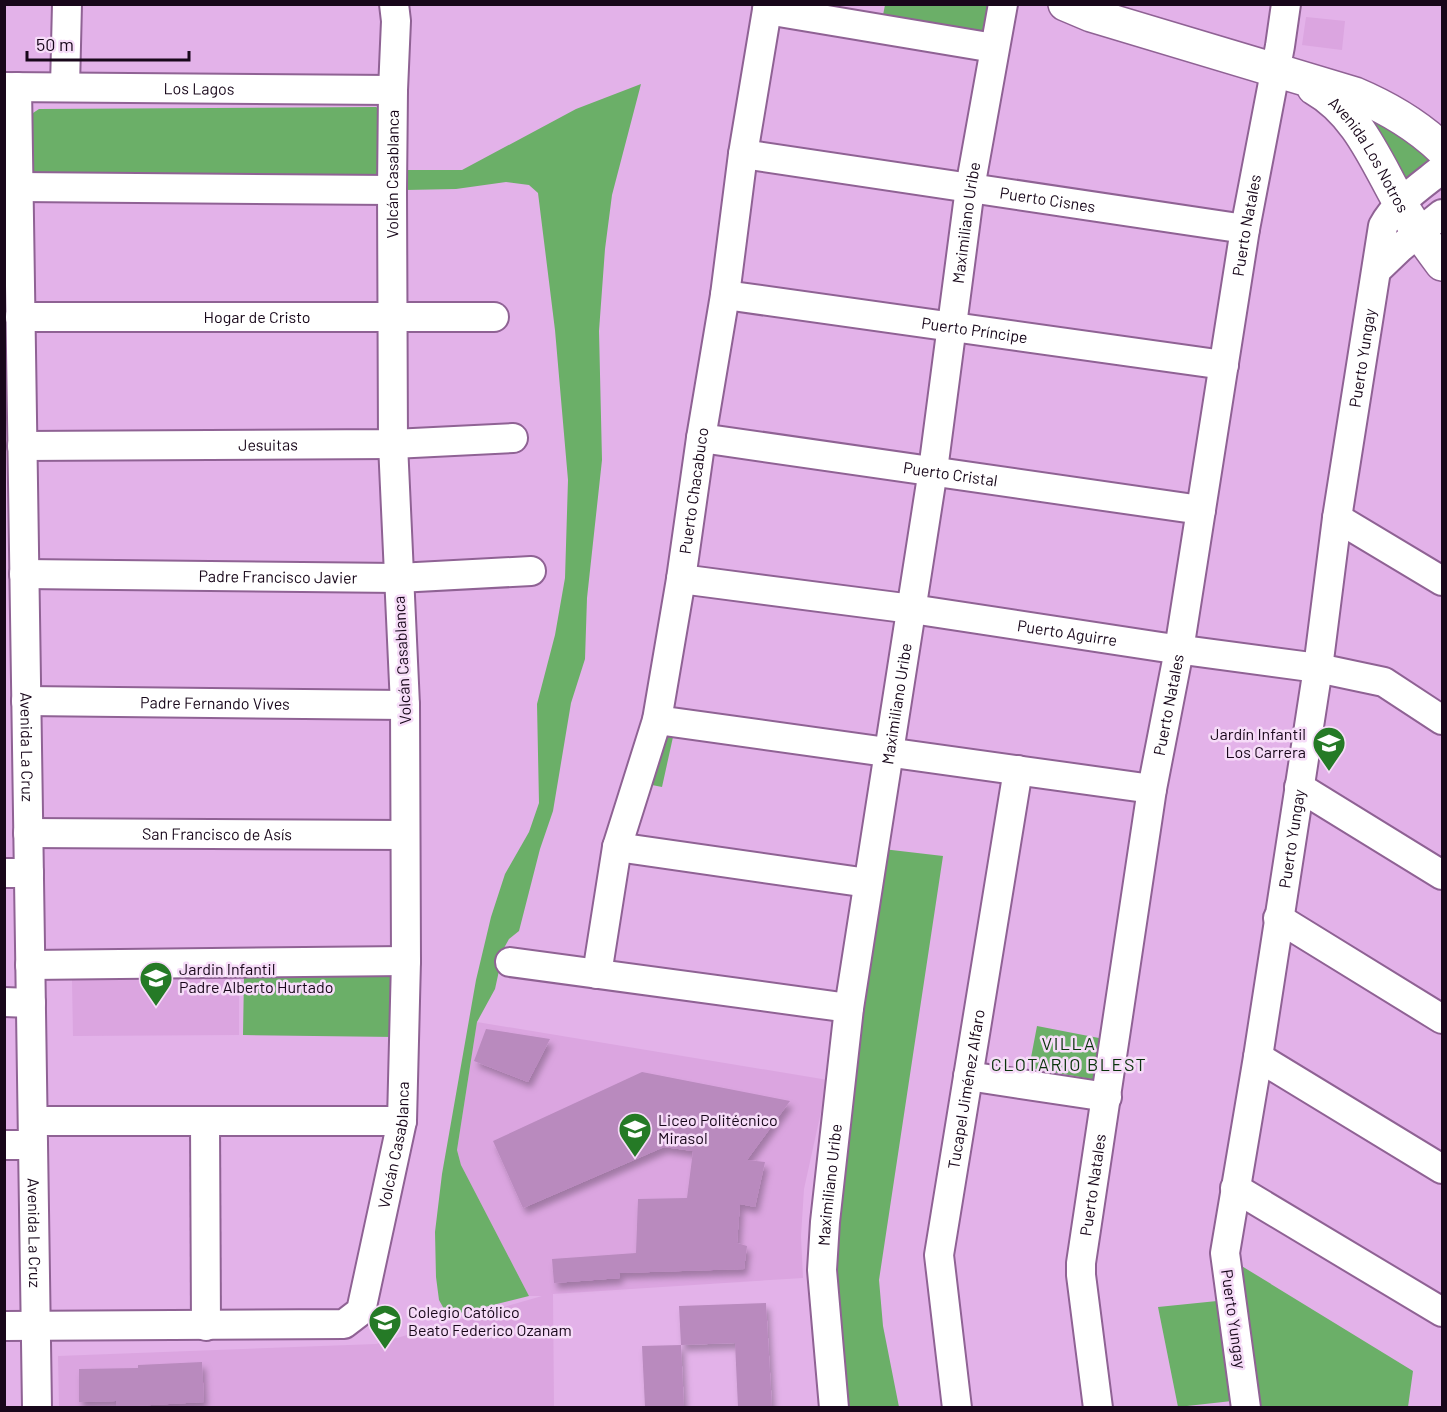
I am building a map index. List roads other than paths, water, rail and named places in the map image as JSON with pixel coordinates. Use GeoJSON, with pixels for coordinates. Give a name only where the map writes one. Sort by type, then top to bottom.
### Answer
{"type":"FeatureCollection","features":[{"type":"Feature","properties":{"kind":"main road","name":"Avenida Los Notros"},"geometry":{"type":"LineString","coordinates":[[1065,4],[1091,15],[1347,92],[1381,106],[1417,127],[1443,149]]}},
{"type":"Feature","properties":{"kind":"main road","name":"Avenida Los Notros"},"geometry":{"type":"LineString","coordinates":[[1275,70],[1309,85],[1337,104],[1365,139],[1400,203],[1431,224],[1443,264]]}},
{"type":"Feature","properties":{"kind":"street"},"geometry":{"type":"LineString","coordinates":[[65,87],[67,4]]}},
{"type":"Feature","properties":{"kind":"street","name":"Volcán Casablanca"},"geometry":{"type":"LineString","coordinates":[[206,1326],[344,1324],[361,1311],[402,1121],[406,961],[405,705],[393,444],[392,190],[396,21],[394,4]]}},
{"type":"Feature","properties":{"kind":"street","name":"Maximiliano Uribe"},"geometry":{"type":"LineString","coordinates":[[834,1407],[822,1270],[825,1222],[849,1008],[933,470],[970,188],[1003,4]]}},
{"type":"Feature","properties":{"kind":"street","name":"Puerto Natales"},"geometry":{"type":"LineString","coordinates":[[1098,1407],[1081,1263],[1152,789],[1179,650],[1245,229],[1286,4]]}},
{"type":"Feature","properties":{"kind":"street"},"geometry":{"type":"LineString","coordinates":[[767,7],[994,48]]}},
{"type":"Feature","properties":{"kind":"street","name":"Puerto Chacabuco"},"geometry":{"type":"LineString","coordinates":[[597,974],[616,847],[657,720],[681,579],[743,154],[767,7]]}},
{"type":"Feature","properties":{"kind":"street","name":"Los Lagos"},"geometry":{"type":"LineString","coordinates":[[11,87],[393,90]]}},
{"type":"Feature","properties":{"kind":"street","name":"Avenida La Cruz"},"geometry":{"type":"LineString","coordinates":[[11,87],[19,187],[12,222],[20,317],[13,352],[22,446],[14,482],[24,574],[15,609],[26,701],[16,742],[28,833],[17,873],[30,965],[18,1003],[33,1133],[37,1407]]}},
{"type":"Feature","properties":{"kind":"street","name":"Puerto Cisnes"},"geometry":{"type":"LineString","coordinates":[[743,154],[1245,229]]}},
{"type":"Feature","properties":{"kind":"street","name":"Puerto Yungay"},"geometry":{"type":"LineString","coordinates":[[1246,1407],[1225,1253],[1258,1057],[1318,668],[1337,518],[1383,226],[1400,203],[1443,169]]}},
{"type":"Feature","properties":{"kind":"street"},"geometry":{"type":"LineString","coordinates":[[19,187],[392,190]]}},
{"type":"Feature","properties":{"kind":"street"},"geometry":{"type":"LineString","coordinates":[[1378,269],[1431,224]]}},
{"type":"Feature","properties":{"kind":"street","name":"Puerto Príncipe"},"geometry":{"type":"LineString","coordinates":[[724,295],[1224,366]]}},
{"type":"Feature","properties":{"kind":"street","name":"Hogar de Cristo"},"geometry":{"type":"LineString","coordinates":[[20,317],[494,317]]}},
{"type":"Feature","properties":{"kind":"street","name":"Jesuitas"},"geometry":{"type":"LineString","coordinates":[[22,446],[393,444],[513,438]]}},
{"type":"Feature","properties":{"kind":"street","name":"Puerto Cristal"},"geometry":{"type":"LineString","coordinates":[[701,438],[1201,510]]}},
{"type":"Feature","properties":{"kind":"street"},"geometry":{"type":"LineString","coordinates":[[1337,518],[1443,581]]}},
{"type":"Feature","properties":{"kind":"street","name":"Padre Francisco Javier"},"geometry":{"type":"LineString","coordinates":[[24,574],[398,578],[531,571]]}},
{"type":"Feature","properties":{"kind":"street","name":"Puerto Aguirre"},"geometry":{"type":"LineString","coordinates":[[681,579],[912,609],[1179,650],[1318,668],[1384,682],[1443,720]]}},
{"type":"Feature","properties":{"kind":"street","name":"Padre Fernando Vives"},"geometry":{"type":"LineString","coordinates":[[26,701],[405,705]]}},
{"type":"Feature","properties":{"kind":"street"},"geometry":{"type":"LineString","coordinates":[[657,720],[1152,789]]}},
{"type":"Feature","properties":{"kind":"street","name":"Tucapel Jiménez Alfaro"},"geometry":{"type":"LineString","coordinates":[[957,1407],[939,1255],[1018,770]]}},
{"type":"Feature","properties":{"kind":"street"},"geometry":{"type":"LineString","coordinates":[[1299,787],[1443,875]]}},
{"type":"Feature","properties":{"kind":"street","name":"San Francisco de Asís"},"geometry":{"type":"LineString","coordinates":[[28,833],[405,835]]}},
{"type":"Feature","properties":{"kind":"street"},"geometry":{"type":"LineString","coordinates":[[616,847],[868,883]]}},
{"type":"Feature","properties":{"kind":"street"},"geometry":{"type":"LineString","coordinates":[[1278,918],[1443,1019]]}},
{"type":"Feature","properties":{"kind":"street"},"geometry":{"type":"LineString","coordinates":[[30,965],[406,961]]}},
{"type":"Feature","properties":{"kind":"street"},"geometry":{"type":"LineString","coordinates":[[510,962],[849,1008]]}},
{"type":"Feature","properties":{"kind":"street"},"geometry":{"type":"LineString","coordinates":[[1258,1057],[1443,1169]]}},
{"type":"Feature","properties":{"kind":"street"},"geometry":{"type":"LineString","coordinates":[[968,1076],[1107,1097]]}},
{"type":"Feature","properties":{"kind":"street"},"geometry":{"type":"LineString","coordinates":[[4,1145],[33,1133],[205,1122],[402,1121]]}},
{"type":"Feature","properties":{"kind":"street"},"geometry":{"type":"LineString","coordinates":[[4,1326],[206,1326],[205,1122]]}},
{"type":"Feature","properties":{"kind":"street"},"geometry":{"type":"LineString","coordinates":[[1235,1188],[1443,1312]]}},
{"type":"Feature","properties":{"kind":"place","name":"Jardín Infantil Los Carrera"},"geometry":{"type":"Point","coordinates":[1329,772]}},
{"type":"Feature","properties":{"kind":"place","name":"Jardin Infantil Padre Alberto Hurtado"},"geometry":{"type":"Point","coordinates":[156,1007]}},
{"type":"Feature","properties":{"kind":"place","name":"Liceo Politécnico Mirasol"},"geometry":{"type":"Point","coordinates":[635,1158]}},
{"type":"Feature","properties":{"kind":"place","name":"Colegio Católico Beato Federico Ozanam"},"geometry":{"type":"Point","coordinates":[385,1350]}},
{"type":"Feature","properties":{"kind":"district","name":"VILLA CLOTARIO BLEST"},"geometry":{"type":"Point","coordinates":[1069,1054]}}]}
